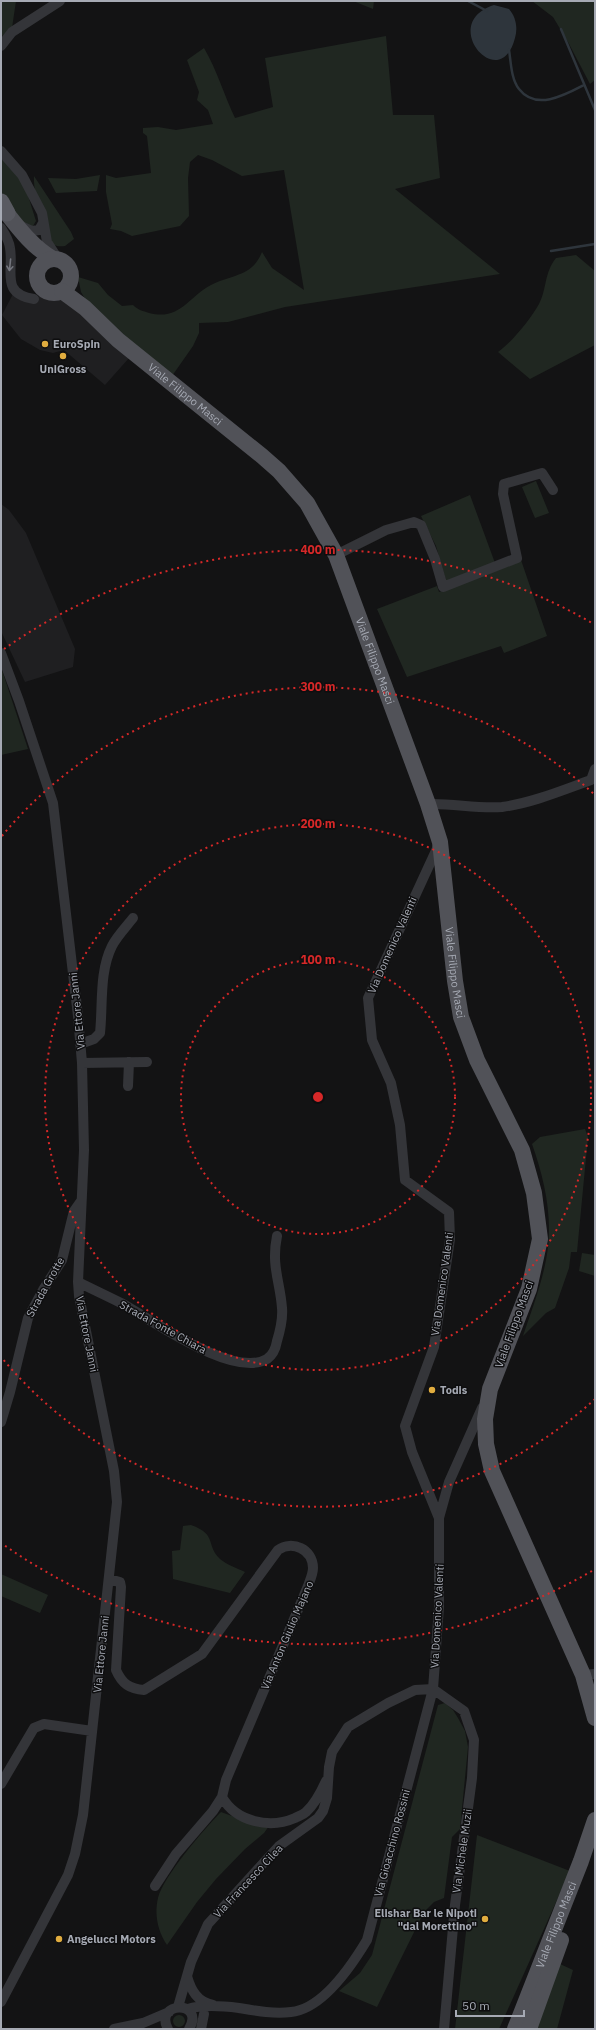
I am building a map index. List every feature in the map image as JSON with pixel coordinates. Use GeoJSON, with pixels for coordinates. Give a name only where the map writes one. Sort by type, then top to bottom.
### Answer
{"type":"FeatureCollection","features":[{"type":"Feature","properties":{"kind":"main road"},"geometry":{"type":"LineString","coordinates":[[4,213],[50,261],[68,265],[66,285],[57,293],[48,292],[40,286],[37,277],[50,261]]}},
{"type":"Feature","properties":{"kind":"main road","name":"Viale Filippo Masci"},"geometry":{"type":"LineString","coordinates":[[66,285],[85,308],[118,340],[279,471],[307,504],[336,555],[428,804],[440,842],[445,874],[455,981],[461,1017],[477,1060],[522,1150],[534,1193],[540,1239],[528,1288],[490,1389],[485,1419],[486,1444],[492,1471],[589,1674],[595,1718]]}},
{"type":"Feature","properties":{"kind":"main road","name":"Viale Filippo Masci"},"geometry":{"type":"LineString","coordinates":[[519,2027],[595,1820]]}},
{"type":"Feature","properties":{"kind":"main road","name":"Viale Filippo Masci"},"geometry":{"type":"LineString","coordinates":[[519,2027],[595,1842]]}},
{"type":"Feature","properties":{"kind":"street"},"geometry":{"type":"LineString","coordinates":[[1,46],[12,32],[60,1]]}},
{"type":"Feature","properties":{"kind":"street"},"geometry":{"type":"LineString","coordinates":[[1,151],[22,175],[42,213],[50,261]]}},
{"type":"Feature","properties":{"kind":"street"},"geometry":{"type":"LineString","coordinates":[[4,213],[26,229],[35,232],[40,230],[43,223]]}},
{"type":"Feature","properties":{"kind":"street"},"geometry":{"type":"LineString","coordinates":[[4,213],[10,247],[9,274],[13,289],[22,296],[34,299]]}},
{"type":"Feature","properties":{"kind":"street"},"geometry":{"type":"LineString","coordinates":[[336,555],[386,530],[414,522],[421,525],[436,559],[443,587],[517,558],[503,494],[504,484],[542,473],[553,490]]}},
{"type":"Feature","properties":{"kind":"street","name":"Via Ettore Janni"},"geometry":{"type":"LineString","coordinates":[[1,653],[19,701],[53,803],[82,1062],[84,1150],[78,1282],[117,1491],[116,1520],[83,1816],[71,1866],[56,1902],[1,2002]]}},
{"type":"Feature","properties":{"kind":"street"},"geometry":{"type":"LineString","coordinates":[[428,804],[452,804],[476,808],[503,806],[555,793],[593,778],[595,769]]}},
{"type":"Feature","properties":{"kind":"street","name":"Via Domenico Valenti"},"geometry":{"type":"LineString","coordinates":[[439,1518],[412,1452],[405,1426],[434,1347],[450,1239],[449,1212],[405,1180],[400,1125],[391,1083],[372,1040],[368,998],[440,842]]}},
{"type":"Feature","properties":{"kind":"street"},"geometry":{"type":"LineString","coordinates":[[80,1044],[94,1039],[100,1033],[104,975],[107,962],[112,946],[133,918]]}},
{"type":"Feature","properties":{"kind":"street"},"geometry":{"type":"LineString","coordinates":[[82,1062],[147,1062]]}},
{"type":"Feature","properties":{"kind":"street"},"geometry":{"type":"LineString","coordinates":[[128,1086],[129,1062]]}},
{"type":"Feature","properties":{"kind":"street","name":"Strada Grotte"},"geometry":{"type":"LineString","coordinates":[[1,1422],[28,1318],[43,1290],[62,1260],[74,1211],[81,1201]]}},
{"type":"Feature","properties":{"kind":"street","name":"Strada Fonte Chiara"},"geometry":{"type":"LineString","coordinates":[[78,1282],[121,1303],[196,1347],[234,1360],[260,1361],[267,1359],[273,1354],[282,1317],[282,1302],[274,1262],[277,1236]]}},
{"type":"Feature","properties":{"kind":"street","name":"Via Domenico Valenti"},"geometry":{"type":"LineString","coordinates":[[433,1689],[439,1606],[439,1518],[449,1482],[490,1389]]}},
{"type":"Feature","properties":{"kind":"street","name":"Via Anton Giulio Majano"},"geometry":{"type":"LineString","coordinates":[[109,1579],[120,1582],[121,1587],[116,1670],[126,1685],[134,1689],[144,1690],[202,1654],[278,1550],[293,1545],[300,1547],[309,1555],[313,1566],[308,1586],[226,1780],[222,1797],[213,1811],[176,1854],[156,1886]]}},
{"type":"Feature","properties":{"kind":"street","name":"Via Francesco Cilea"},"geometry":{"type":"LineString","coordinates":[[159,2016],[176,1998],[208,1924],[279,1846],[318,1818],[327,1798],[332,1752],[348,1727],[388,1703],[415,1690],[433,1689]]}},
{"type":"Feature","properties":{"kind":"street","name":"Via Gioacchino Rossini"},"geometry":{"type":"LineString","coordinates":[[142,2023],[180,2009],[221,2006],[274,2013],[293,2012],[317,2002],[352,1964],[367,1940],[433,1689]]}},
{"type":"Feature","properties":{"kind":"street","name":"Via Michele Muzii"},"geometry":{"type":"LineString","coordinates":[[433,1689],[464,1711],[474,1740],[472,1778],[455,1905],[444,2029]]}},
{"type":"Feature","properties":{"kind":"street"},"geometry":{"type":"LineString","coordinates":[[1,1784],[34,1728],[44,1724],[92,1731]]}},
{"type":"Feature","properties":{"kind":"street","name":"Via Francesco Cilea"},"geometry":{"type":"LineString","coordinates":[[222,1797],[230,1808],[241,1817],[268,1823],[289,1821],[305,1813],[321,1792],[329,1776]]}},
{"type":"Feature","properties":{"kind":"street"},"geometry":{"type":"LineString","coordinates":[[186,1975],[190,1987],[196,1996],[209,2004],[221,2006]]}},
{"type":"Feature","properties":{"kind":"street","name":"Via Francesco Cilea"},"geometry":{"type":"LineString","coordinates":[[180,2009],[186,1975]]}},
{"type":"Feature","properties":{"kind":"street"},"geometry":{"type":"LineString","coordinates":[[114,2029],[142,2023],[167,2027],[166,2018],[180,2009],[192,2026],[204,2014],[221,2006]]}},
{"type":"Feature","properties":{"kind":"street"},"geometry":{"type":"LineString","coordinates":[[201,2029],[204,2014]]}},
{"type":"Feature","properties":{"kind":"shaded area"},"geometry":{"type":"Polygon","coordinates":[[[1,1],[16,1],[12,28],[1,37],[1,1]]]}},
{"type":"Feature","properties":{"kind":"shaded area"},"geometry":{"type":"Polygon","coordinates":[[[353,1],[374,1],[373,9],[353,1]]]}},
{"type":"Feature","properties":{"kind":"shaded area"},"geometry":{"type":"Polygon","coordinates":[[[532,1],[595,1],[595,80],[590,84],[553,17],[532,1]]]}},
{"type":"Feature","properties":{"kind":"shaded area"},"geometry":{"type":"Polygon","coordinates":[[[494,5],[509,9],[515,19],[516,27],[515,38],[507,54],[497,60],[487,58],[478,50],[472,39],[471,26],[478,14],[494,5]]]}},
{"type":"Feature","properties":{"kind":"shaded area"},"geometry":{"type":"Polygon","coordinates":[[[386,36],[393,115],[434,115],[440,178],[395,189],[500,274],[285,307],[228,322],[199,323],[199,333],[193,346],[172,376],[90,307],[81,292],[78,277],[98,283],[108,295],[122,306],[133,305],[149,313],[160,315],[169,314],[176,311],[211,285],[247,271],[258,260],[262,252],[272,268],[304,290],[284,170],[242,176],[212,160],[198,155],[190,162],[188,178],[189,216],[180,226],[132,236],[121,231],[110,229],[112,224],[106,192],[106,175],[116,178],[151,173],[147,136],[143,133],[143,128],[158,127],[176,130],[213,124],[208,110],[197,100],[199,92],[187,60],[204,48],[213,65],[235,118],[273,107],[265,58],[386,36]]]}},
{"type":"Feature","properties":{"kind":"shaded area"},"geometry":{"type":"Polygon","coordinates":[[[1,155],[25,186],[36,221],[33,226],[28,227],[1,200],[1,155]]]}},
{"type":"Feature","properties":{"kind":"shaded area"},"geometry":{"type":"Polygon","coordinates":[[[100,175],[97,191],[56,193],[48,178],[76,179],[100,175]]]}},
{"type":"Feature","properties":{"kind":"shaded area"},"geometry":{"type":"Polygon","coordinates":[[[34,176],[71,232],[74,239],[65,246],[54,245],[50,242],[46,234],[38,208],[34,176]]]}},
{"type":"Feature","properties":{"kind":"shaded area"},"geometry":{"type":"Polygon","coordinates":[[[576,255],[595,271],[595,345],[530,379],[498,352],[515,337],[526,324],[539,304],[542,298],[549,269],[556,258],[576,255]]]}},
{"type":"Feature","properties":{"kind":"shaded area"},"geometry":{"type":"Polygon","coordinates":[[[46,293],[63,297],[129,358],[105,385],[64,350],[53,353],[40,350],[21,339],[2,315],[13,294],[29,301],[46,293]]]}},
{"type":"Feature","properties":{"kind":"shaded area"},"geometry":{"type":"Polygon","coordinates":[[[536,481],[549,513],[535,518],[522,487],[536,481]]]}},
{"type":"Feature","properties":{"kind":"shaded area"},"geometry":{"type":"Polygon","coordinates":[[[470,495],[495,563],[447,584],[436,546],[421,516],[470,495]]]}},
{"type":"Feature","properties":{"kind":"shaded area"},"geometry":{"type":"Polygon","coordinates":[[[1,504],[9,510],[26,533],[75,649],[73,667],[25,682],[1,631],[1,504]]]}},
{"type":"Feature","properties":{"kind":"shaded area"},"geometry":{"type":"Polygon","coordinates":[[[521,560],[547,636],[504,653],[501,646],[407,677],[377,609],[437,586],[439,592],[521,560]]]}},
{"type":"Feature","properties":{"kind":"shaded area"},"geometry":{"type":"Polygon","coordinates":[[[1,667],[28,749],[1,755],[1,667]]]}},
{"type":"Feature","properties":{"kind":"shaded area"},"geometry":{"type":"Polygon","coordinates":[[[585,1129],[588,1137],[577,1252],[571,1252],[569,1268],[555,1308],[546,1313],[523,1336],[544,1270],[549,1231],[547,1201],[541,1172],[532,1144],[540,1137],[585,1129]]]}},
{"type":"Feature","properties":{"kind":"shaded area"},"geometry":{"type":"Polygon","coordinates":[[[582,1253],[595,1255],[595,1276],[579,1271],[582,1253]]]}},
{"type":"Feature","properties":{"kind":"shaded area"},"geometry":{"type":"Polygon","coordinates":[[[191,1525],[205,1532],[213,1549],[220,1559],[245,1572],[230,1593],[173,1579],[172,1551],[180,1550],[183,1526],[191,1525]]]}},
{"type":"Feature","properties":{"kind":"shaded area"},"geometry":{"type":"Polygon","coordinates":[[[1,1574],[48,1595],[40,1613],[1,1596],[1,1574]]]}},
{"type":"Feature","properties":{"kind":"shaded area"},"geometry":{"type":"Polygon","coordinates":[[[445,1703],[453,1710],[465,1731],[468,1747],[460,1829],[452,1837],[444,1898],[434,1902],[424,1912],[377,2007],[339,1991],[360,1973],[372,1955],[438,1705],[445,1703]]]}},
{"type":"Feature","properties":{"kind":"shaded area"},"geometry":{"type":"Polygon","coordinates":[[[221,1812],[251,1823],[269,1826],[264,1833],[245,1849],[216,1879],[197,1902],[167,1945],[159,1929],[156,1911],[161,1889],[185,1854],[221,1812]]]}},
{"type":"Feature","properties":{"kind":"shaded area"},"geometry":{"type":"Polygon","coordinates":[[[477,1835],[570,1871],[499,2029],[455,2029],[477,1835]]]}},
{"type":"Feature","properties":{"kind":"shaded area"},"geometry":{"type":"Polygon","coordinates":[[[560,1964],[573,1970],[557,2029],[536,2029],[560,1964]]]}},
{"type":"Feature","properties":{"kind":"shaded area"},"geometry":{"type":"Polygon","coordinates":[[[177,2015],[181,2015],[185,2021],[181,2027],[177,2027],[173,2023],[173,2019],[177,2015]]]}},
{"type":"Feature","properties":{"kind":"waterway"},"geometry":{"type":"LineString","coordinates":[[468,1],[487,11]]}},
{"type":"Feature","properties":{"kind":"waterway"},"geometry":{"type":"LineString","coordinates":[[561,29],[595,110]]}},
{"type":"Feature","properties":{"kind":"waterway"},"geometry":{"type":"LineString","coordinates":[[509,50],[514,80],[516,85],[526,96],[542,100],[551,99],[584,85]]}},
{"type":"Feature","properties":{"kind":"waterway"},"geometry":{"type":"LineString","coordinates":[[551,251],[595,244]]}},
{"type":"Feature","properties":{"kind":"place","name":"EuroSpin"},"geometry":{"type":"Point","coordinates":[45,344]}},
{"type":"Feature","properties":{"kind":"place","name":"UniGross"},"geometry":{"type":"Point","coordinates":[63,356]}},
{"type":"Feature","properties":{"kind":"place","name":"Todis"},"geometry":{"type":"Point","coordinates":[432,1390]}},
{"type":"Feature","properties":{"kind":"place","name":"Elishar Bar le Nipoti \"dal Morettino\""},"geometry":{"type":"Point","coordinates":[485,1919]}},
{"type":"Feature","properties":{"kind":"place","name":"Angelucci Motors"},"geometry":{"type":"Point","coordinates":[59,1939]}}]}
